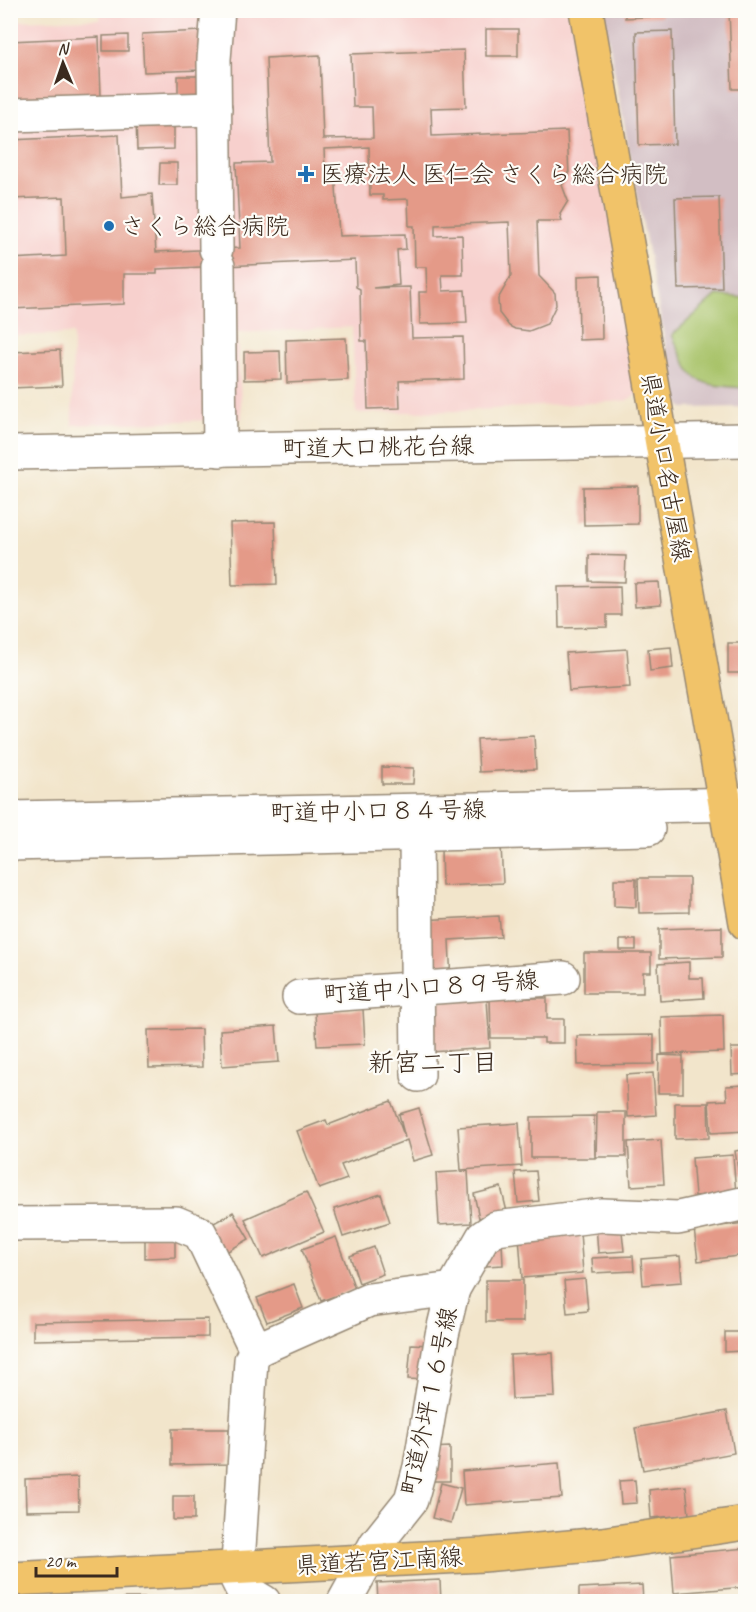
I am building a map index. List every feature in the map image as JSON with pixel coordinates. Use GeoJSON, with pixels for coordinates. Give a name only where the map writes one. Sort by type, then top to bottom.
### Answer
{"type":"FeatureCollection","features":[{"type":"Feature","properties":{"kind":"main road","name":"県道小口名古屋線"},"geometry":{"type":"LineString","coordinates":[[586,10],[662,442],[733,812],[745,916]]}},
{"type":"Feature","properties":{"kind":"main road","name":"県道若宮江南線"},"geometry":{"type":"LineString","coordinates":[[10,1580],[366,1562],[591,1545],[746,1523]]}},
{"type":"Feature","properties":{"kind":"street"},"geometry":{"type":"LineString","coordinates":[[218,10],[215,109],[220,450]]}},
{"type":"Feature","properties":{"kind":"street"},"geometry":{"type":"LineString","coordinates":[[10,115],[215,109]]}},
{"type":"Feature","properties":{"kind":"street","name":"町道大口桃花台線"},"geometry":{"type":"LineString","coordinates":[[10,453],[746,440]]}},
{"type":"Feature","properties":{"kind":"street"},"geometry":{"type":"LineString","coordinates":[[10,844],[416,834],[733,812]]}},
{"type":"Feature","properties":{"kind":"street","name":"町道中小口８４号線"},"geometry":{"type":"LineString","coordinates":[[10,818],[733,812]]}},
{"type":"Feature","properties":{"kind":"street"},"geometry":{"type":"LineString","coordinates":[[416,834],[418,1075]]}},
{"type":"Feature","properties":{"kind":"street","name":"町道中小口８９号線"},"geometry":{"type":"LineString","coordinates":[[299,997],[563,978]]}},
{"type":"Feature","properties":{"kind":"street","name":"町道外坪１６号線"},"geometry":{"type":"LineString","coordinates":[[344,1602],[366,1562],[411,1500],[420,1467],[442,1335],[453,1289],[483,1237],[496,1228],[602,1215],[678,1218],[746,1203]]}},
{"type":"Feature","properties":{"kind":"street"},"geometry":{"type":"LineString","coordinates":[[10,1224],[176,1223],[188,1226],[200,1233],[256,1350]]}},
{"type":"Feature","properties":{"kind":"street"},"geometry":{"type":"LineString","coordinates":[[264,1602],[242,1588],[237,1579],[251,1360],[256,1350],[369,1300],[453,1289]]}},
{"type":"Feature","properties":{"kind":"shaded area","name":"医療法人 医仁会 さくら総合病院"},"geometry":{"type":"Polygon","coordinates":[[[100,10],[570,11],[642,392],[625,401],[460,411],[356,413],[352,327],[237,333],[242,419],[72,425],[73,334],[11,336],[10,21],[100,19],[100,10]]]}},
{"type":"Feature","properties":{"kind":"shaded area"},"geometry":{"type":"Polygon","coordinates":[[[603,11],[745,11],[745,407],[683,408],[676,400],[603,11]]]}},
{"type":"Feature","properties":{"kind":"green space"},"geometry":{"type":"Polygon","coordinates":[[[717,295],[745,298],[745,388],[714,385],[697,378],[691,372],[672,335],[717,295]]]}},
{"type":"Feature","properties":{"kind":"building"},"geometry":{"type":"Polygon","coordinates":[[[625,10],[662,10],[662,16],[625,18],[625,10]]]}},
{"type":"Feature","properties":{"kind":"building"},"geometry":{"type":"Polygon","coordinates":[[[729,10],[746,10],[746,89],[732,89],[729,10]]]}},
{"type":"Feature","properties":{"kind":"building"},"geometry":{"type":"Polygon","coordinates":[[[486,29],[518,29],[518,56],[486,56],[486,29]]]}},
{"type":"Feature","properties":{"kind":"building"},"geometry":{"type":"Polygon","coordinates":[[[201,31],[202,70],[144,72],[142,34],[201,31]]]}},
{"type":"Feature","properties":{"kind":"building"},"geometry":{"type":"Polygon","coordinates":[[[672,31],[675,144],[639,145],[636,32],[672,31]]]}},
{"type":"Feature","properties":{"kind":"building"},"geometry":{"type":"Polygon","coordinates":[[[128,35],[128,51],[103,51],[103,36],[128,35]]]}},
{"type":"Feature","properties":{"kind":"building"},"geometry":{"type":"Polygon","coordinates":[[[99,37],[101,97],[10,101],[10,41],[99,37]]]}},
{"type":"Feature","properties":{"kind":"building"},"geometry":{"type":"Polygon","coordinates":[[[464,50],[466,107],[431,108],[432,136],[567,131],[569,176],[562,185],[568,201],[560,214],[562,221],[537,221],[539,276],[555,293],[556,305],[547,324],[529,331],[515,329],[509,326],[499,313],[498,299],[511,276],[509,222],[435,225],[435,236],[462,235],[463,275],[442,275],[443,291],[465,290],[467,323],[420,324],[419,292],[427,292],[426,267],[415,267],[414,226],[409,226],[408,199],[383,200],[383,195],[370,195],[369,147],[324,149],[325,170],[335,169],[339,236],[405,234],[406,249],[397,250],[399,285],[373,288],[410,287],[412,338],[463,337],[464,379],[399,381],[400,408],[368,409],[366,341],[361,341],[360,289],[356,287],[355,260],[157,269],[157,274],[124,274],[124,304],[10,309],[10,259],[66,256],[64,197],[10,199],[10,140],[119,135],[122,197],[152,194],[156,252],[240,248],[236,163],[270,162],[266,58],[320,55],[323,139],[373,138],[372,107],[353,107],[351,54],[464,50]]]}},
{"type":"Feature","properties":{"kind":"building"},"geometry":{"type":"Polygon","coordinates":[[[178,76],[203,76],[203,101],[178,101],[178,76]]]}},
{"type":"Feature","properties":{"kind":"building"},"geometry":{"type":"Polygon","coordinates":[[[136,118],[174,118],[174,149],[137,150],[136,118]]]}},
{"type":"Feature","properties":{"kind":"building"},"geometry":{"type":"Polygon","coordinates":[[[160,163],[177,163],[177,185],[159,185],[160,163]]]}},
{"type":"Feature","properties":{"kind":"building"},"geometry":{"type":"Polygon","coordinates":[[[719,197],[722,288],[678,289],[675,198],[719,197]]]}},
{"type":"Feature","properties":{"kind":"building"},"geometry":{"type":"Polygon","coordinates":[[[601,275],[602,339],[579,340],[578,276],[601,275]]]}},
{"type":"Feature","properties":{"kind":"building"},"geometry":{"type":"Polygon","coordinates":[[[346,338],[348,380],[287,383],[286,340],[346,338]]]}},
{"type":"Feature","properties":{"kind":"building"},"geometry":{"type":"Polygon","coordinates":[[[60,350],[62,386],[10,388],[10,352],[60,350]]]}},
{"type":"Feature","properties":{"kind":"building"},"geometry":{"type":"Polygon","coordinates":[[[280,351],[281,379],[244,380],[244,352],[280,351]]]}},
{"type":"Feature","properties":{"kind":"building"},"geometry":{"type":"Polygon","coordinates":[[[638,486],[638,524],[584,525],[583,487],[638,486]]]}},
{"type":"Feature","properties":{"kind":"building"},"geometry":{"type":"Polygon","coordinates":[[[275,522],[277,584],[232,585],[230,523],[275,522]]]}},
{"type":"Feature","properties":{"kind":"building"},"geometry":{"type":"Polygon","coordinates":[[[589,555],[626,556],[625,582],[589,581],[589,555]]]}},
{"type":"Feature","properties":{"kind":"building"},"geometry":{"type":"Polygon","coordinates":[[[659,582],[661,605],[635,607],[634,583],[659,582]]]}},
{"type":"Feature","properties":{"kind":"building"},"geometry":{"type":"Polygon","coordinates":[[[620,586],[621,615],[607,615],[607,627],[559,628],[558,587],[620,586]]]}},
{"type":"Feature","properties":{"kind":"building"},"geometry":{"type":"Polygon","coordinates":[[[728,643],[746,643],[746,673],[728,673],[728,643]]]}},
{"type":"Feature","properties":{"kind":"building"},"geometry":{"type":"Polygon","coordinates":[[[671,647],[673,668],[650,671],[648,649],[671,647]]]}},
{"type":"Feature","properties":{"kind":"building"},"geometry":{"type":"Polygon","coordinates":[[[627,649],[630,687],[569,691],[566,653],[627,649]]]}},
{"type":"Feature","properties":{"kind":"building"},"geometry":{"type":"Polygon","coordinates":[[[534,736],[536,769],[479,772],[477,739],[534,736]]]}},
{"type":"Feature","properties":{"kind":"building"},"geometry":{"type":"Polygon","coordinates":[[[382,767],[414,768],[413,784],[382,784],[382,767]]]}},
{"type":"Feature","properties":{"kind":"building"},"geometry":{"type":"Polygon","coordinates":[[[501,846],[503,883],[442,886],[441,849],[501,846]]]}},
{"type":"Feature","properties":{"kind":"building"},"geometry":{"type":"Polygon","coordinates":[[[638,878],[689,878],[689,912],[639,913],[638,878]]]}},
{"type":"Feature","properties":{"kind":"building"},"geometry":{"type":"Polygon","coordinates":[[[614,879],[636,879],[636,907],[614,906],[614,879]]]}},
{"type":"Feature","properties":{"kind":"building"},"geometry":{"type":"Polygon","coordinates":[[[499,916],[501,937],[449,940],[451,982],[424,983],[420,920],[499,916]]]}},
{"type":"Feature","properties":{"kind":"building"},"geometry":{"type":"Polygon","coordinates":[[[722,927],[722,957],[659,959],[659,929],[722,927]]]}},
{"type":"Feature","properties":{"kind":"building"},"geometry":{"type":"Polygon","coordinates":[[[620,940],[636,940],[636,950],[620,950],[620,940]]]}},
{"type":"Feature","properties":{"kind":"building"},"geometry":{"type":"Polygon","coordinates":[[[584,953],[651,953],[651,972],[643,972],[643,993],[584,993],[584,953]]]}},
{"type":"Feature","properties":{"kind":"building"},"geometry":{"type":"Polygon","coordinates":[[[689,962],[689,978],[703,978],[704,998],[660,1001],[658,964],[689,962]]]}},
{"type":"Feature","properties":{"kind":"building"},"geometry":{"type":"Polygon","coordinates":[[[490,998],[547,998],[547,1019],[564,1019],[564,1043],[544,1043],[544,1038],[491,1038],[490,998]]]}},
{"type":"Feature","properties":{"kind":"building"},"geometry":{"type":"Polygon","coordinates":[[[487,999],[490,1048],[430,1052],[428,1002],[487,999]]]}},
{"type":"Feature","properties":{"kind":"building"},"geometry":{"type":"Polygon","coordinates":[[[363,1009],[365,1044],[317,1046],[315,1012],[363,1009]]]}},
{"type":"Feature","properties":{"kind":"building"},"geometry":{"type":"Polygon","coordinates":[[[723,1015],[724,1052],[662,1054],[661,1017],[723,1015]]]}},
{"type":"Feature","properties":{"kind":"building"},"geometry":{"type":"Polygon","coordinates":[[[276,1026],[279,1062],[222,1066],[220,1030],[276,1026]]]}},
{"type":"Feature","properties":{"kind":"building"},"geometry":{"type":"Polygon","coordinates":[[[201,1029],[202,1067],[149,1068],[148,1030],[201,1029]]]}},
{"type":"Feature","properties":{"kind":"building"},"geometry":{"type":"Polygon","coordinates":[[[654,1035],[654,1064],[578,1065],[577,1036],[654,1035]]]}},
{"type":"Feature","properties":{"kind":"building"},"geometry":{"type":"Polygon","coordinates":[[[731,1048],[746,1048],[746,1074],[732,1075],[731,1048]]]}},
{"type":"Feature","properties":{"kind":"building"},"geometry":{"type":"Polygon","coordinates":[[[659,1055],[683,1056],[683,1093],[658,1093],[659,1055]]]}},
{"type":"Feature","properties":{"kind":"building"},"geometry":{"type":"Polygon","coordinates":[[[653,1073],[656,1115],[628,1117],[626,1075],[653,1073]]]}},
{"type":"Feature","properties":{"kind":"building"},"geometry":{"type":"Polygon","coordinates":[[[746,1085],[746,1131],[711,1133],[709,1101],[727,1100],[726,1086],[746,1085]]]}},
{"type":"Feature","properties":{"kind":"building"},"geometry":{"type":"Polygon","coordinates":[[[391,1101],[405,1138],[399,1114],[419,1108],[433,1155],[413,1161],[407,1140],[341,1165],[347,1179],[319,1189],[297,1131],[326,1120],[328,1125],[391,1101]]]}},
{"type":"Feature","properties":{"kind":"building"},"geometry":{"type":"Polygon","coordinates":[[[675,1103],[708,1103],[709,1138],[675,1139],[675,1103]]]}},
{"type":"Feature","properties":{"kind":"building"},"geometry":{"type":"Polygon","coordinates":[[[597,1112],[626,1112],[626,1157],[596,1157],[597,1112]]]}},
{"type":"Feature","properties":{"kind":"building"},"geometry":{"type":"Polygon","coordinates":[[[594,1116],[595,1158],[531,1158],[531,1117],[594,1116]]]}},
{"type":"Feature","properties":{"kind":"building"},"geometry":{"type":"Polygon","coordinates":[[[519,1123],[522,1166],[461,1170],[458,1127],[519,1123]]]}},
{"type":"Feature","properties":{"kind":"building"},"geometry":{"type":"Polygon","coordinates":[[[661,1140],[664,1184],[631,1186],[628,1142],[661,1140]]]}},
{"type":"Feature","properties":{"kind":"building"},"geometry":{"type":"Polygon","coordinates":[[[746,1149],[746,1174],[739,1175],[735,1151],[746,1149]]]}},
{"type":"Feature","properties":{"kind":"building"},"geometry":{"type":"Polygon","coordinates":[[[733,1155],[736,1194],[695,1196],[692,1158],[733,1155]]]}},
{"type":"Feature","properties":{"kind":"building"},"geometry":{"type":"Polygon","coordinates":[[[468,1171],[471,1223],[439,1225],[436,1173],[468,1171]]]}},
{"type":"Feature","properties":{"kind":"building"},"geometry":{"type":"Polygon","coordinates":[[[536,1171],[539,1201],[518,1203],[515,1172],[536,1171]]]}},
{"type":"Feature","properties":{"kind":"building"},"geometry":{"type":"Polygon","coordinates":[[[501,1187],[507,1212],[479,1218],[474,1194],[501,1187]]]}},
{"type":"Feature","properties":{"kind":"building"},"geometry":{"type":"Polygon","coordinates":[[[306,1192],[324,1232],[263,1258],[245,1219],[306,1192]]]}},
{"type":"Feature","properties":{"kind":"building"},"geometry":{"type":"Polygon","coordinates":[[[381,1194],[390,1222],[343,1237],[334,1209],[381,1194]]]}},
{"type":"Feature","properties":{"kind":"building"},"geometry":{"type":"Polygon","coordinates":[[[233,1212],[249,1239],[223,1254],[207,1227],[233,1212]]]}},
{"type":"Feature","properties":{"kind":"building"},"geometry":{"type":"Polygon","coordinates":[[[621,1222],[624,1251],[598,1253],[596,1224],[621,1222]]]}},
{"type":"Feature","properties":{"kind":"building"},"geometry":{"type":"Polygon","coordinates":[[[746,1223],[746,1255],[698,1261],[694,1229],[746,1223]]]}},
{"type":"Feature","properties":{"kind":"building"},"geometry":{"type":"Polygon","coordinates":[[[580,1232],[583,1273],[522,1278],[519,1236],[580,1232]]]}},
{"type":"Feature","properties":{"kind":"building"},"geometry":{"type":"Polygon","coordinates":[[[145,1235],[175,1235],[175,1257],[145,1258],[145,1235]]]}},
{"type":"Feature","properties":{"kind":"building"},"geometry":{"type":"Polygon","coordinates":[[[336,1237],[355,1289],[321,1301],[302,1249],[336,1237]]]}},
{"type":"Feature","properties":{"kind":"building"},"geometry":{"type":"Polygon","coordinates":[[[485,1241],[502,1241],[503,1265],[486,1266],[485,1241]]]}},
{"type":"Feature","properties":{"kind":"building"},"geometry":{"type":"Polygon","coordinates":[[[374,1247],[383,1274],[359,1283],[350,1256],[374,1247]]]}},
{"type":"Feature","properties":{"kind":"building"},"geometry":{"type":"Polygon","coordinates":[[[633,1256],[634,1271],[593,1273],[592,1258],[633,1256]]]}},
{"type":"Feature","properties":{"kind":"building"},"geometry":{"type":"Polygon","coordinates":[[[680,1256],[682,1282],[643,1285],[641,1259],[680,1256]]]}},
{"type":"Feature","properties":{"kind":"building"},"geometry":{"type":"Polygon","coordinates":[[[585,1279],[588,1311],[567,1313],[564,1281],[585,1279]]]}},
{"type":"Feature","properties":{"kind":"building"},"geometry":{"type":"Polygon","coordinates":[[[486,1280],[523,1280],[523,1322],[486,1322],[486,1280]]]}},
{"type":"Feature","properties":{"kind":"building"},"geometry":{"type":"Polygon","coordinates":[[[294,1284],[303,1308],[267,1322],[257,1298],[294,1284]]]}},
{"type":"Feature","properties":{"kind":"building"},"geometry":{"type":"Polygon","coordinates":[[[208,1319],[208,1337],[33,1340],[33,1322],[208,1319]]]}},
{"type":"Feature","properties":{"kind":"building"},"geometry":{"type":"Polygon","coordinates":[[[725,1332],[742,1332],[742,1351],[725,1352],[725,1332]]]}},
{"type":"Feature","properties":{"kind":"building"},"geometry":{"type":"Polygon","coordinates":[[[411,1344],[430,1345],[427,1380],[408,1379],[411,1344]]]}},
{"type":"Feature","properties":{"kind":"building"},"geometry":{"type":"Polygon","coordinates":[[[553,1353],[555,1397],[512,1399],[510,1355],[553,1353]]]}},
{"type":"Feature","properties":{"kind":"building"},"geometry":{"type":"Polygon","coordinates":[[[727,1411],[734,1453],[643,1470],[635,1428],[727,1411]]]}},
{"type":"Feature","properties":{"kind":"building"},"geometry":{"type":"Polygon","coordinates":[[[172,1429],[229,1429],[229,1464],[172,1465],[172,1429]]]}},
{"type":"Feature","properties":{"kind":"building"},"geometry":{"type":"Polygon","coordinates":[[[450,1447],[450,1481],[430,1481],[430,1448],[450,1447]]]}},
{"type":"Feature","properties":{"kind":"building"},"geometry":{"type":"Polygon","coordinates":[[[559,1463],[562,1498],[464,1505],[462,1471],[559,1463]]]}},
{"type":"Feature","properties":{"kind":"building"},"geometry":{"type":"Polygon","coordinates":[[[78,1477],[79,1510],[26,1511],[25,1479],[78,1477]]]}},
{"type":"Feature","properties":{"kind":"building"},"geometry":{"type":"Polygon","coordinates":[[[635,1480],[637,1503],[621,1504],[619,1481],[635,1480]]]}},
{"type":"Feature","properties":{"kind":"building"},"geometry":{"type":"Polygon","coordinates":[[[441,1483],[461,1488],[451,1523],[432,1518],[441,1483]]]}},
{"type":"Feature","properties":{"kind":"building"},"geometry":{"type":"Polygon","coordinates":[[[686,1486],[689,1515],[651,1518],[649,1490],[686,1486]]]}},
{"type":"Feature","properties":{"kind":"building"},"geometry":{"type":"Polygon","coordinates":[[[173,1496],[194,1496],[194,1520],[173,1520],[173,1496]]]}},
{"type":"Feature","properties":{"kind":"building"},"geometry":{"type":"Polygon","coordinates":[[[746,1548],[746,1587],[674,1593],[671,1555],[746,1548]]]}},
{"type":"Feature","properties":{"kind":"building"},"geometry":{"type":"Polygon","coordinates":[[[440,1580],[441,1602],[378,1602],[377,1583],[440,1580]]]}},
{"type":"Feature","properties":{"kind":"building"},"geometry":{"type":"Polygon","coordinates":[[[642,1585],[643,1602],[579,1602],[579,1588],[642,1585]]]}},
{"type":"Feature","properties":{"kind":"building"},"geometry":{"type":"Polygon","coordinates":[[[124,1598],[146,1598],[146,1602],[124,1602],[124,1598]]]}},
{"type":"Feature","properties":{"kind":"place","name":"医療法人 医仁会 さくら総合病院"},"geometry":{"type":"Point","coordinates":[306,174]}},
{"type":"Feature","properties":{"kind":"place","name":"さくら総合病院"},"geometry":{"type":"Point","coordinates":[109,226]}},
{"type":"Feature","properties":{"kind":"district","name":"新宮二丁目"},"geometry":{"type":"Point","coordinates":[433,1062]}}]}
